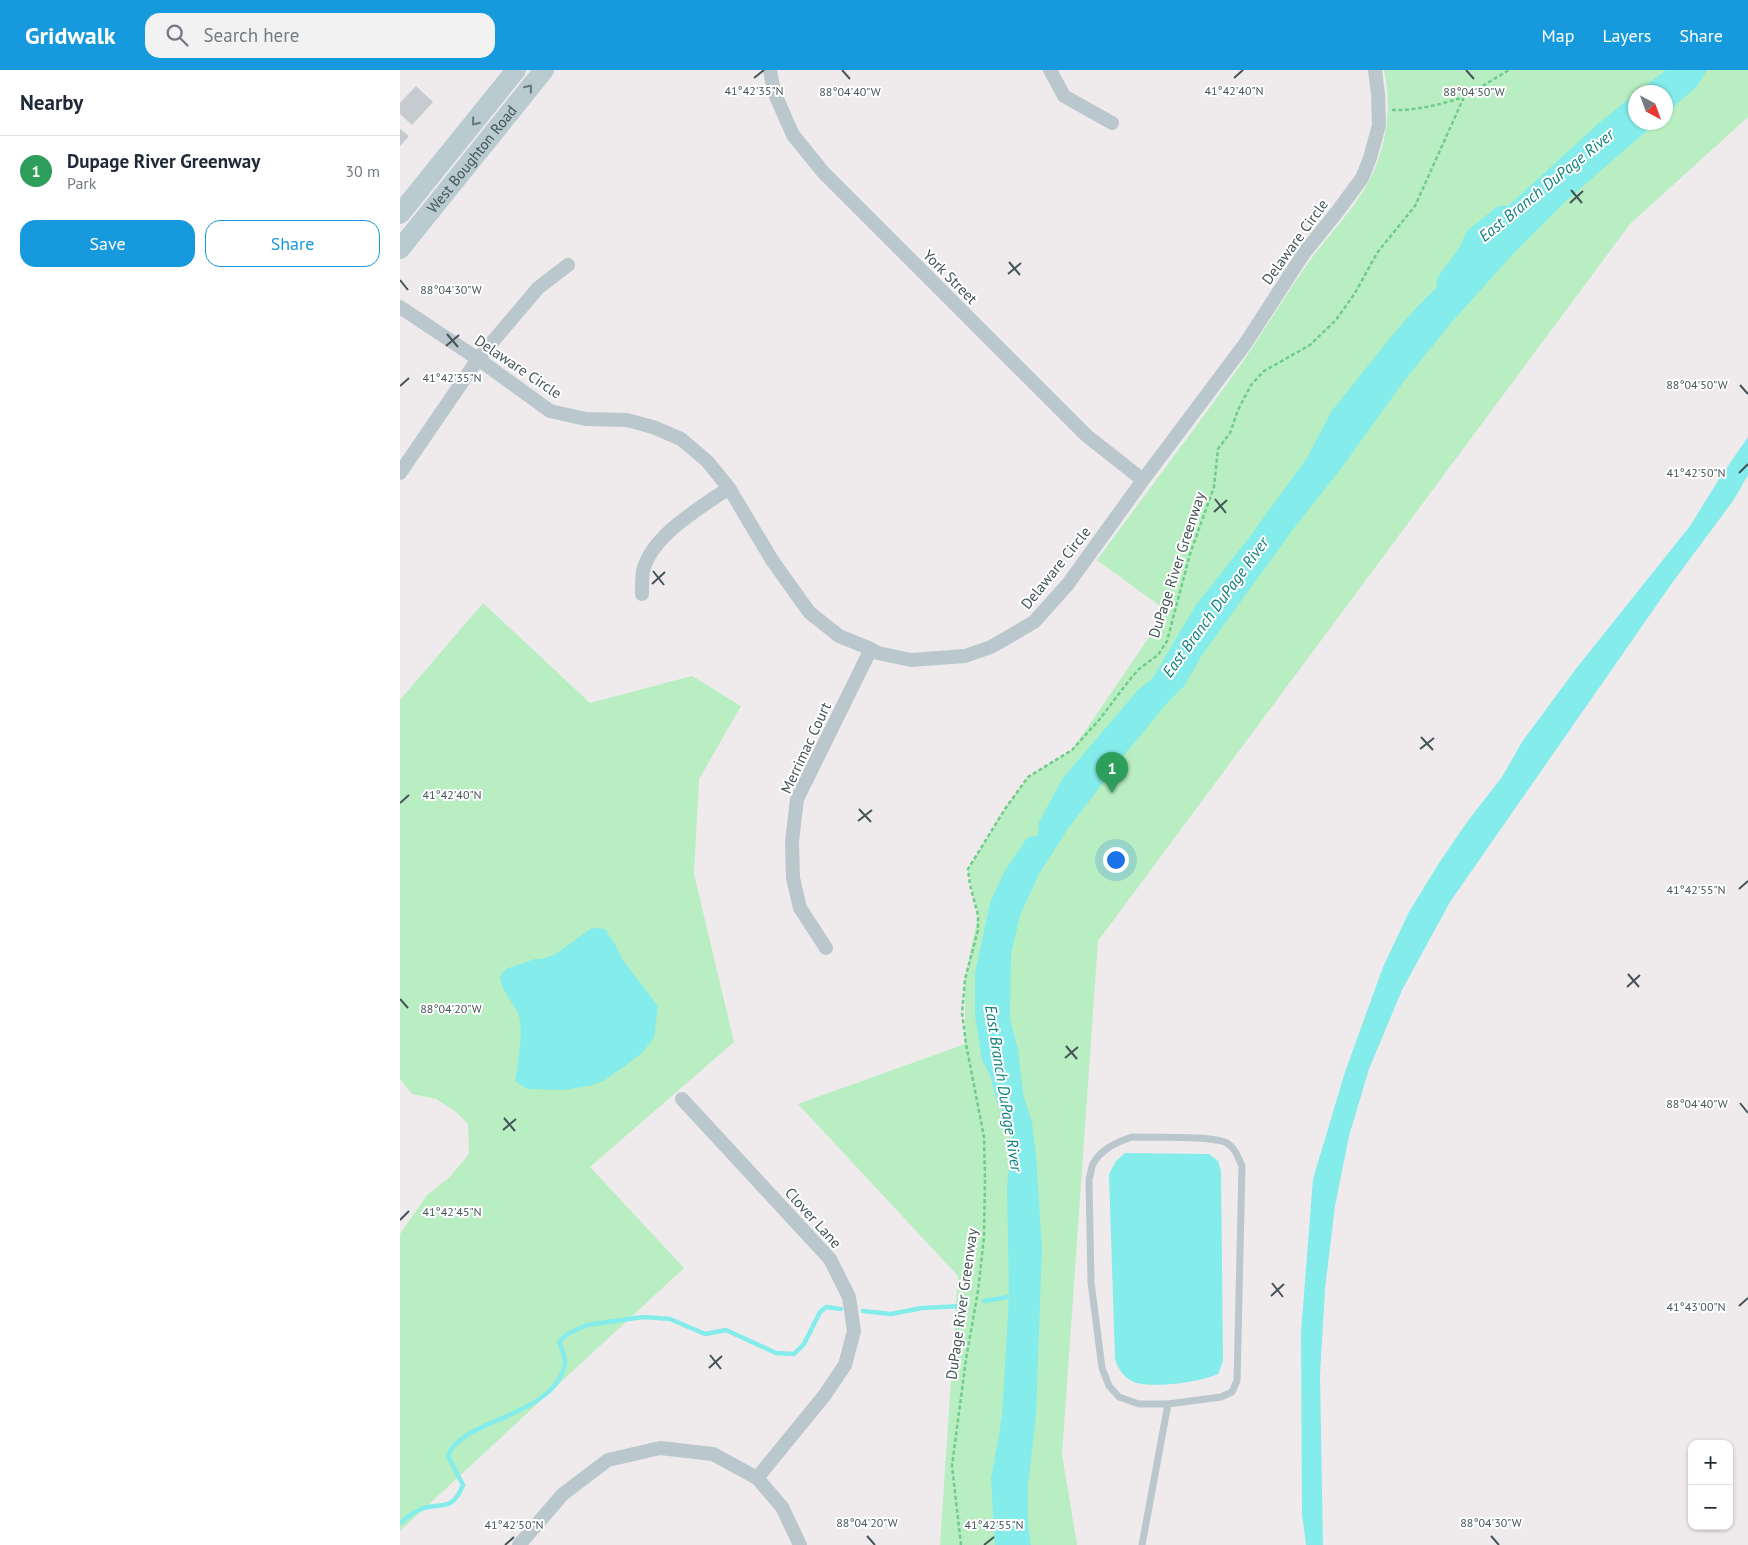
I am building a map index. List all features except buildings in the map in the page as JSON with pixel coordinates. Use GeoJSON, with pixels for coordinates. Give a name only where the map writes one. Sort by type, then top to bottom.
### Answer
{"type":"FeatureCollection","features":[{"type":"Feature","properties":{"kind":"main road","name":"West Boughton Road"},"geometry":{"type":"LineString","coordinates":[[400,214],[516,70]]}},
{"type":"Feature","properties":{"kind":"main road","name":"West Boughton Road"},"geometry":{"type":"LineString","coordinates":[[400,249],[544,70]]}},
{"type":"Feature","properties":{"kind":"street","name":"York Street"},"geometry":{"type":"LineString","coordinates":[[770,70],[774,92],[793,135],[823,172],[1087,436],[1143,480]]}},
{"type":"Feature","properties":{"kind":"street"},"geometry":{"type":"LineString","coordinates":[[1050,70],[1064,96],[1112,123]]}},
{"type":"Feature","properties":{"kind":"street","name":"Delaware Circle"},"geometry":{"type":"LineString","coordinates":[[400,307],[478,359],[550,411],[586,419],[627,420],[653,427],[681,439],[707,461],[729,488],[772,560],[809,612],[839,636],[878,653],[911,660],[965,656],[991,647],[1034,622],[1068,584],[1245,344],[1304,253],[1362,178],[1370,158],[1379,125],[1375,70]]}},
{"type":"Feature","properties":{"kind":"street"},"geometry":{"type":"LineString","coordinates":[[400,473],[478,359],[538,288],[568,265]]}},
{"type":"Feature","properties":{"kind":"street"},"geometry":{"type":"LineString","coordinates":[[642,594],[643,570],[653,548],[675,526],[729,488]]}},
{"type":"Feature","properties":{"kind":"street","name":"Merrimac Court"},"geometry":{"type":"LineString","coordinates":[[826,948],[800,908],[793,878],[792,842],[797,800],[871,649]]}},
{"type":"Feature","properties":{"kind":"street","name":"Clover Lane"},"geometry":{"type":"LineString","coordinates":[[682,1099],[830,1259],[850,1297],[854,1331],[845,1365],[824,1396],[757,1478]]}},
{"type":"Feature","properties":{"kind":"street"},"geometry":{"type":"LineString","coordinates":[[519,1545],[563,1494],[608,1460],[660,1448],[713,1454],[757,1478],[782,1507],[800,1545]]}},
{"type":"Feature","properties":{"kind":"lane"},"geometry":{"type":"LineString","coordinates":[[1132,1137],[1211,1138],[1227,1143],[1236,1152],[1242,1166],[1237,1381],[1232,1392],[1221,1397],[1168,1404],[1139,1404],[1119,1397],[1109,1386],[1102,1368],[1091,1282],[1089,1179],[1093,1164],[1102,1152],[1117,1142],[1132,1137]]}},
{"type":"Feature","properties":{"kind":"lane"},"geometry":{"type":"LineString","coordinates":[[1142,1545],[1168,1404]]}},
{"type":"Feature","properties":{"kind":"path"},"geometry":{"type":"LineString","coordinates":[[1379,110],[1405,110],[1452,101],[1464,97],[1509,70]]}},
{"type":"Feature","properties":{"kind":"path","name":"DuPage River Greenway"},"geometry":{"type":"LineString","coordinates":[[961,1545],[952,1466],[966,1359],[978,1291],[984,1238],[985,1180],[984,1137],[962,1013],[965,979],[978,930],[978,915],[968,869],[1005,809],[1028,777],[1072,750],[1099,720],[1131,678],[1158,655],[1167,641],[1190,554],[1214,488],[1218,449],[1230,433],[1238,410],[1251,385],[1264,371],[1310,345],[1336,320],[1355,293],[1377,253],[1415,206],[1464,97]]}},
{"type":"Feature","properties":{"kind":"green space"},"geometry":{"type":"Polygon","coordinates":[[[1384,70],[1748,70],[1748,117],[1630,224],[1098,941],[1062,1455],[1077,1545],[940,1545],[958,1276],[798,1104],[965,1044],[965,979],[978,915],[968,869],[1005,809],[1028,777],[1072,750],[1167,611],[1097,560],[1237,370],[1315,253],[1355,204],[1371,177],[1381,152],[1386,129],[1387,93],[1384,70]]]}},
{"type":"Feature","properties":{"kind":"green space"},"geometry":{"type":"Polygon","coordinates":[[[483,603],[590,703],[692,676],[741,706],[699,779],[694,874],[734,1042],[590,1167],[684,1268],[400,1531],[400,1234],[427,1195],[449,1178],[469,1154],[468,1124],[455,1111],[436,1099],[412,1094],[400,1079],[400,700],[483,603]]]}},
{"type":"Feature","properties":{"kind":"water"},"geometry":{"type":"Polygon","coordinates":[[[1666,70],[1707,70],[1697,86],[1673,108],[1673,85],[1646,85],[1666,70]]]}},
{"type":"Feature","properties":{"kind":"water"},"geometry":{"type":"Polygon","coordinates":[[[1628,100],[1628,130],[1648,130],[1567,200],[1513,254],[1451,323],[1404,381],[1202,655],[1185,685],[1168,702],[1122,758],[1067,830],[1039,874],[1020,915],[1011,955],[1010,1018],[1018,1050],[1023,1094],[1032,1122],[1042,1248],[1036,1415],[1028,1484],[1028,1527],[1031,1545],[995,1545],[991,1479],[1002,1417],[1009,1296],[1007,1186],[1013,1130],[997,1102],[990,1075],[982,1060],[975,1015],[975,973],[990,903],[1004,872],[1027,838],[1038,835],[1039,822],[1063,778],[1138,690],[1152,679],[1196,605],[1248,539],[1307,458],[1331,412],[1416,308],[1469,256],[1477,239],[1505,209],[1599,123],[1628,100]]]}},
{"type":"Feature","properties":{"kind":"water"},"geometry":{"type":"Polygon","coordinates":[[[1748,437],[1748,475],[1733,501],[1672,583],[1450,902],[1402,990],[1369,1069],[1349,1136],[1335,1206],[1325,1289],[1320,1375],[1323,1545],[1306,1545],[1302,1514],[1301,1332],[1313,1179],[1345,1072],[1383,967],[1409,912],[1439,863],[1467,822],[1502,777],[1522,742],[1575,670],[1690,526],[1748,437]]]}},
{"type":"Feature","properties":{"kind":"water"},"geometry":{"type":"Polygon","coordinates":[[[592,928],[605,929],[622,959],[658,1006],[654,1038],[641,1054],[605,1080],[593,1085],[564,1090],[527,1089],[515,1081],[520,1045],[519,1018],[517,1011],[504,990],[500,976],[506,969],[554,955],[592,928]]]}},
{"type":"Feature","properties":{"kind":"water"},"geometry":{"type":"Polygon","coordinates":[[[1125,1153],[1209,1154],[1218,1161],[1221,1171],[1223,1361],[1218,1374],[1200,1380],[1176,1384],[1142,1384],[1127,1378],[1116,1363],[1109,1174],[1116,1161],[1125,1153]]]}},
{"type":"Feature","properties":{"kind":"waterway","name":"East Branch DuPage River"},"geometry":{"type":"LineString","coordinates":[[1449,283],[1469,256],[1477,239],[1503,218]]}},
{"type":"Feature","properties":{"kind":"waterway"},"geometry":{"type":"LineString","coordinates":[[984,1301],[1015,1296]]}},
{"type":"Feature","properties":{"kind":"waterway"},"geometry":{"type":"LineString","coordinates":[[863,1311],[891,1314],[922,1308],[962,1306]]}},
{"type":"Feature","properties":{"kind":"waterway"},"geometry":{"type":"LineString","coordinates":[[400,1523],[421,1509],[451,1503],[455,1499],[463,1485],[448,1456],[456,1444],[469,1434],[524,1408],[542,1397],[555,1384],[564,1368],[564,1355],[559,1342],[567,1334],[587,1325],[643,1317],[670,1319],[705,1334],[726,1330],[776,1353],[794,1354],[804,1344],[820,1312],[826,1307],[841,1309]]}},
{"type":"Feature","properties":{"kind":"place","name":"Dupage River Greenway"},"geometry":{"type":"Point","coordinates":[1112,793]}}]}
